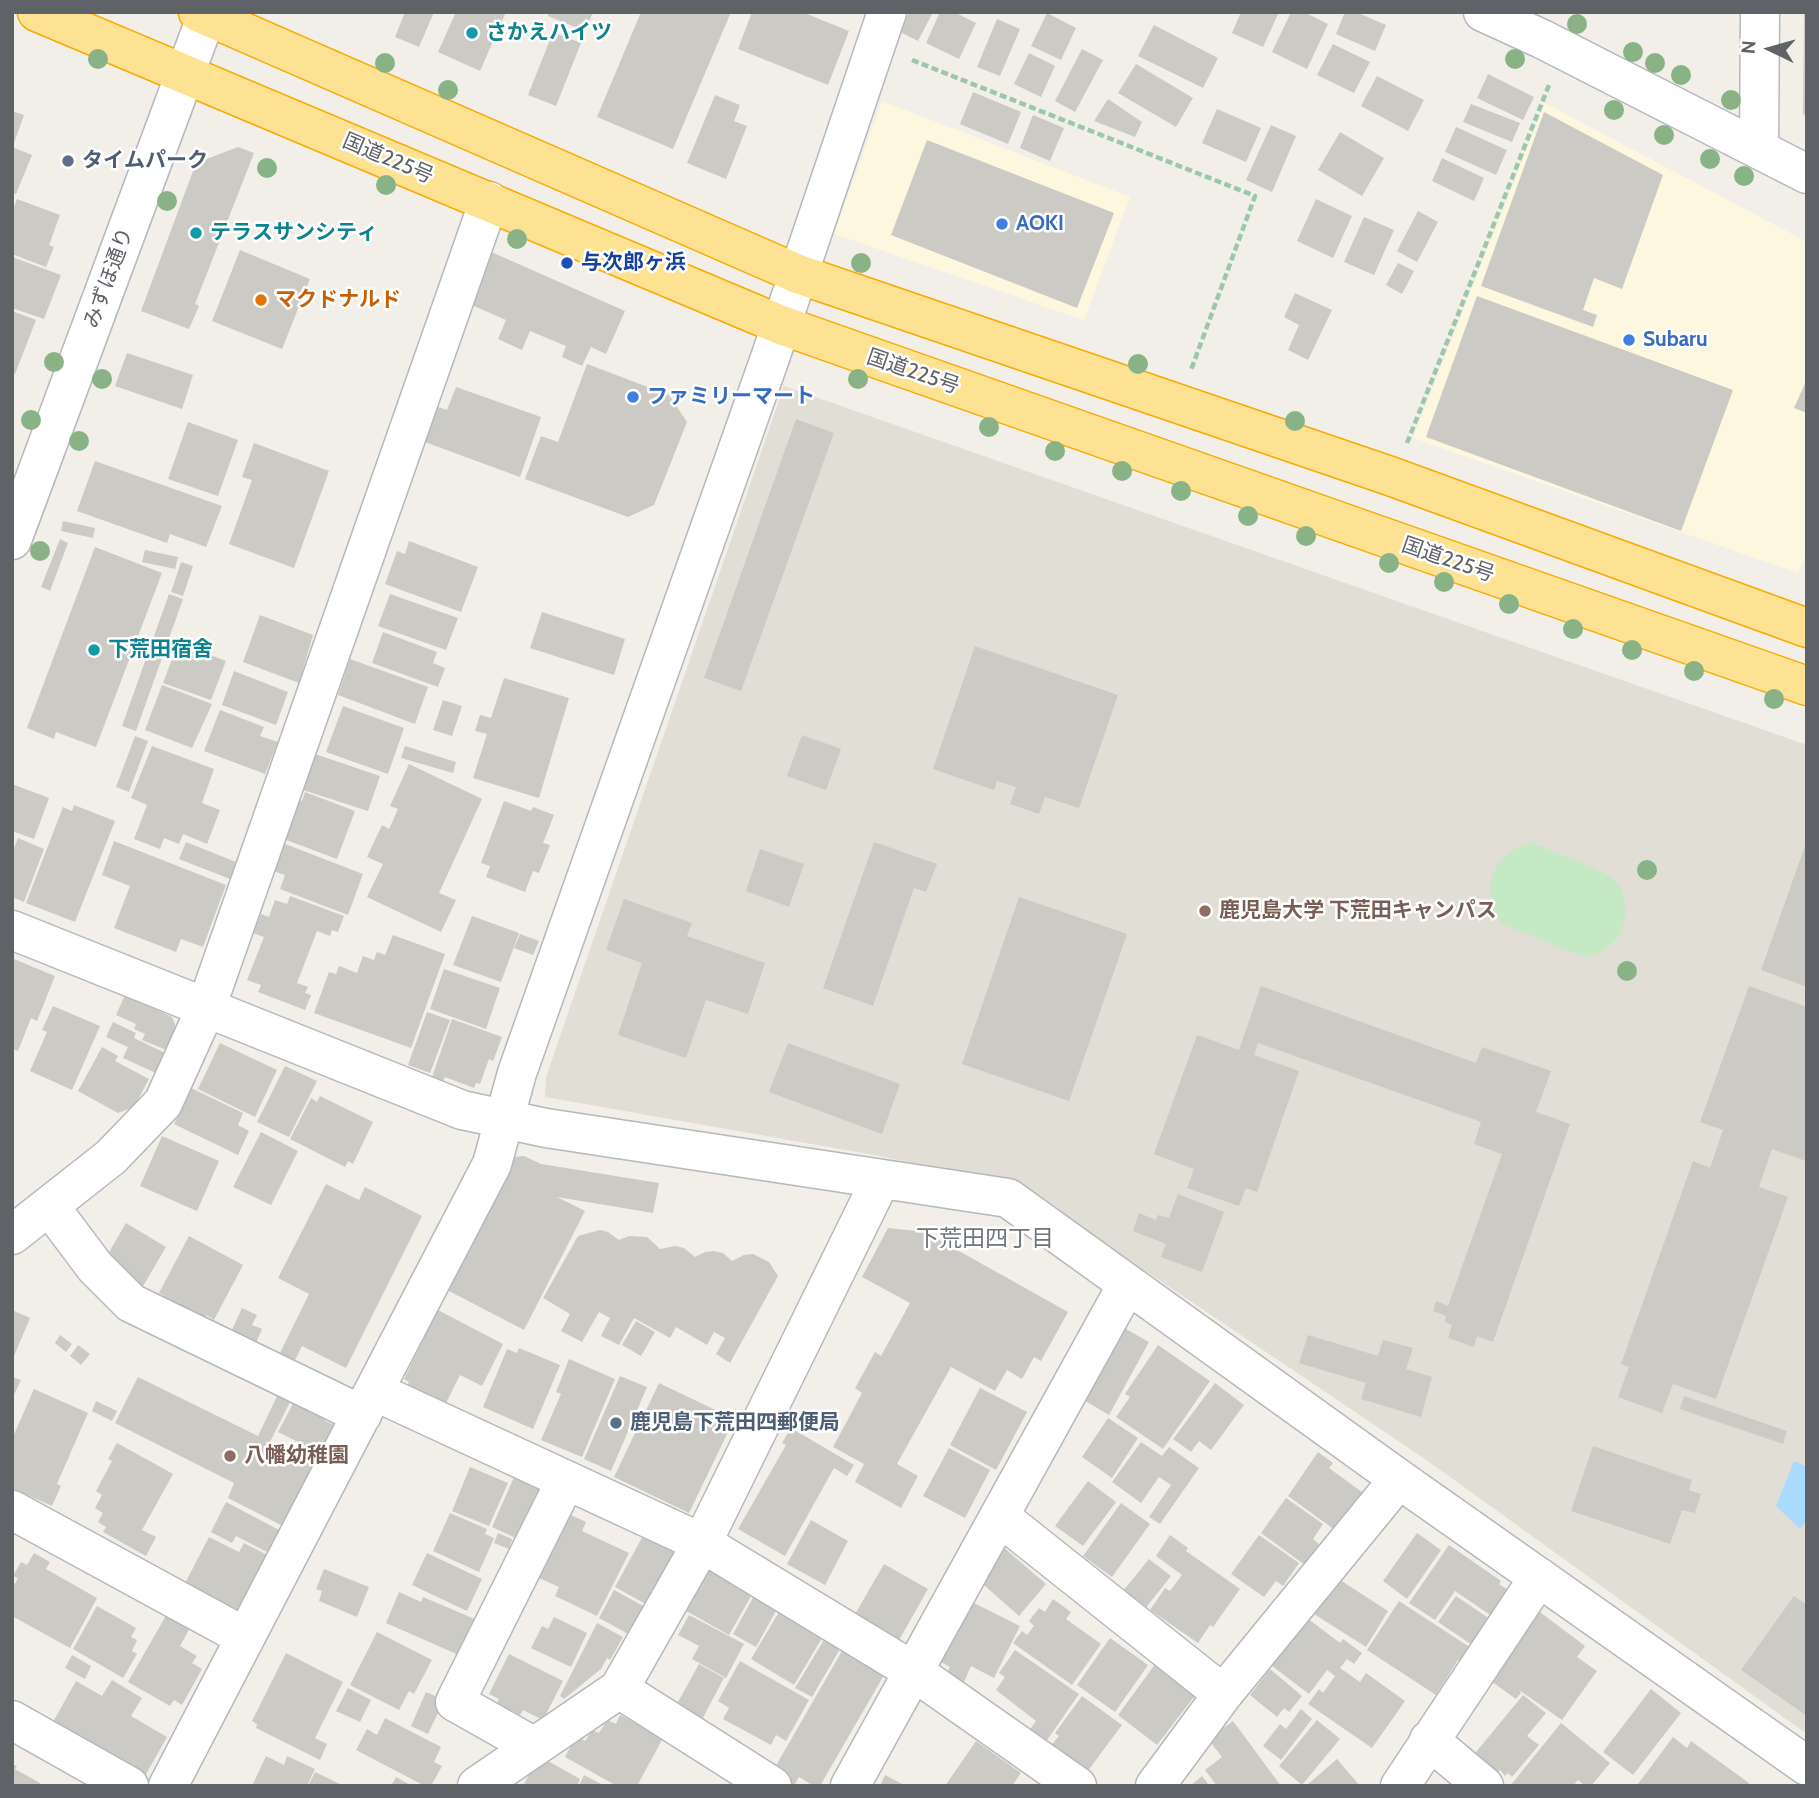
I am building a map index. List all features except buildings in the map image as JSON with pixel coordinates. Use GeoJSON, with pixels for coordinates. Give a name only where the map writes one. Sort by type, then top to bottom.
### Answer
{"type":"FeatureCollection","features":[{"type":"Feature","properties":{"kind":"highway","name":"国道225号"},"geometry":{"type":"LineString","coordinates":[[37,12],[781,326],[1807,686]]}},
{"type":"Feature","properties":{"kind":"highway"},"geometry":{"type":"LineString","coordinates":[[204,13],[798,274],[1390,476],[1807,628]]}},
{"type":"Feature","properties":{"kind":"street"},"geometry":{"type":"LineString","coordinates":[[1483,12],[1542,38],[1807,174]]}},
{"type":"Feature","properties":{"kind":"street"},"geometry":{"type":"LineString","coordinates":[[1759,148],[1760,12]]}},
{"type":"Feature","properties":{"kind":"street","name":"みずほ通り"},"geometry":{"type":"LineString","coordinates":[[12,540],[186,75],[204,13]]}},
{"type":"Feature","properties":{"kind":"street"},"geometry":{"type":"LineString","coordinates":[[168,1786],[492,1164],[522,1059],[781,326],[881,29]]}},
{"type":"Feature","properties":{"kind":"street"},"geometry":{"type":"LineString","coordinates":[[12,1235],[111,1157],[163,1103],[206,1008],[489,201]]}},
{"type":"Feature","properties":{"kind":"street"},"geometry":{"type":"LineString","coordinates":[[12,930],[462,1110],[546,1128],[1008,1198],[1399,1479],[1807,1766]]}},
{"type":"Feature","properties":{"kind":"street"},"geometry":{"type":"LineString","coordinates":[[477,1786],[619,1689],[702,1543],[881,1179]]}},
{"type":"Feature","properties":{"kind":"street"},"geometry":{"type":"LineString","coordinates":[[50,1207],[95,1267],[131,1303],[368,1403],[566,1480],[702,1543],[913,1671],[1077,1786]]}},
{"type":"Feature","properties":{"kind":"street"},"geometry":{"type":"LineString","coordinates":[[850,1786],[1127,1285]]}},
{"type":"Feature","properties":{"kind":"street"},"geometry":{"type":"LineString","coordinates":[[1155,1786],[1223,1695],[1399,1479]]}},
{"type":"Feature","properties":{"kind":"street"},"geometry":{"type":"LineString","coordinates":[[533,1746],[456,1702],[566,1480]]}},
{"type":"Feature","properties":{"kind":"street"},"geometry":{"type":"LineString","coordinates":[[12,1510],[245,1637]]}},
{"type":"Feature","properties":{"kind":"street"},"geometry":{"type":"LineString","coordinates":[[999,1516],[1223,1695]]}},
{"type":"Feature","properties":{"kind":"street"},"geometry":{"type":"LineString","coordinates":[[1400,1786],[1539,1577]]}},
{"type":"Feature","properties":{"kind":"street"},"geometry":{"type":"LineString","coordinates":[[619,1689],[772,1786]]}},
{"type":"Feature","properties":{"kind":"street"},"geometry":{"type":"LineString","coordinates":[[12,1720],[129,1786]]}},
{"type":"Feature","properties":{"kind":"street"},"geometry":{"type":"LineString","coordinates":[[1429,1740],[1484,1786]]}},
{"type":"Feature","properties":{"kind":"path"},"geometry":{"type":"LineString","coordinates":[[881,29],[1255,196],[1191,372]]}},
{"type":"Feature","properties":{"kind":"path"},"geometry":{"type":"LineString","coordinates":[[1405,447],[1549,85]]}},
{"type":"Feature","properties":{"kind":"shaded area"},"geometry":{"type":"Polygon","coordinates":[[[882,101],[1130,197],[1084,320],[834,234],[882,101]]]}},
{"type":"Feature","properties":{"kind":"shaded area","name":"Subaru"},"geometry":{"type":"Polygon","coordinates":[[[1545,103],[1807,242],[1807,552],[1798,573],[1413,438],[1545,103]]]}},
{"type":"Feature","properties":{"kind":"shaded area","name":"鹿児島大学 下荒田キャンパス"},"geometry":{"type":"Polygon","coordinates":[[[784,386],[1807,745],[1807,1734],[1425,1459],[1061,1214],[1010,1183],[874,1155],[545,1097],[546,1077],[784,386]]]}},
{"type":"Feature","properties":{"kind":"green space"},"geometry":{"type":"Polygon","coordinates":[[[1532,843],[1599,870],[1617,884],[1624,900],[1624,919],[1617,938],[1608,947],[1583,957],[1501,923],[1491,897],[1493,873],[1507,854],[1532,843]]]}},
{"type":"Feature","properties":{"kind":"water"},"geometry":{"type":"Polygon","coordinates":[[[1794,1461],[1807,1467],[1807,1520],[1800,1529],[1776,1506],[1794,1461]]]}},
{"type":"Feature","properties":{"kind":"place","name":"さかえハイツ"},"geometry":{"type":"Point","coordinates":[472,33]}},
{"type":"Feature","properties":{"kind":"place","name":"タイムパーク"},"geometry":{"type":"Point","coordinates":[68,161]}},
{"type":"Feature","properties":{"kind":"place","name":"AOKI"},"geometry":{"type":"Point","coordinates":[1002,224]}},
{"type":"Feature","properties":{"kind":"place","name":"テラスサンシティ"},"geometry":{"type":"Point","coordinates":[196,233]}},
{"type":"Feature","properties":{"kind":"place","name":"与次郎ヶ浜"},"geometry":{"type":"Point","coordinates":[567,263]}},
{"type":"Feature","properties":{"kind":"place","name":"マクドナルド"},"geometry":{"type":"Point","coordinates":[261,300]}},
{"type":"Feature","properties":{"kind":"place","name":"Subaru"},"geometry":{"type":"Point","coordinates":[1629,340]}},
{"type":"Feature","properties":{"kind":"place","name":"ファミリーマート"},"geometry":{"type":"Point","coordinates":[633,397]}},
{"type":"Feature","properties":{"kind":"place","name":"下荒田宿舍"},"geometry":{"type":"Point","coordinates":[94,650]}},
{"type":"Feature","properties":{"kind":"place","name":"鹿児島大学 下荒田キャンパス"},"geometry":{"type":"Point","coordinates":[1205,911]}},
{"type":"Feature","properties":{"kind":"place","name":"鹿児島下荒田四郵便局"},"geometry":{"type":"Point","coordinates":[616,1423]}},
{"type":"Feature","properties":{"kind":"place","name":"八幡幼稚園"},"geometry":{"type":"Point","coordinates":[230,1456]}},
{"type":"Feature","properties":{"kind":"district","name":"下荒田四丁目"},"geometry":{"type":"Point","coordinates":[985,1239]}}]}
